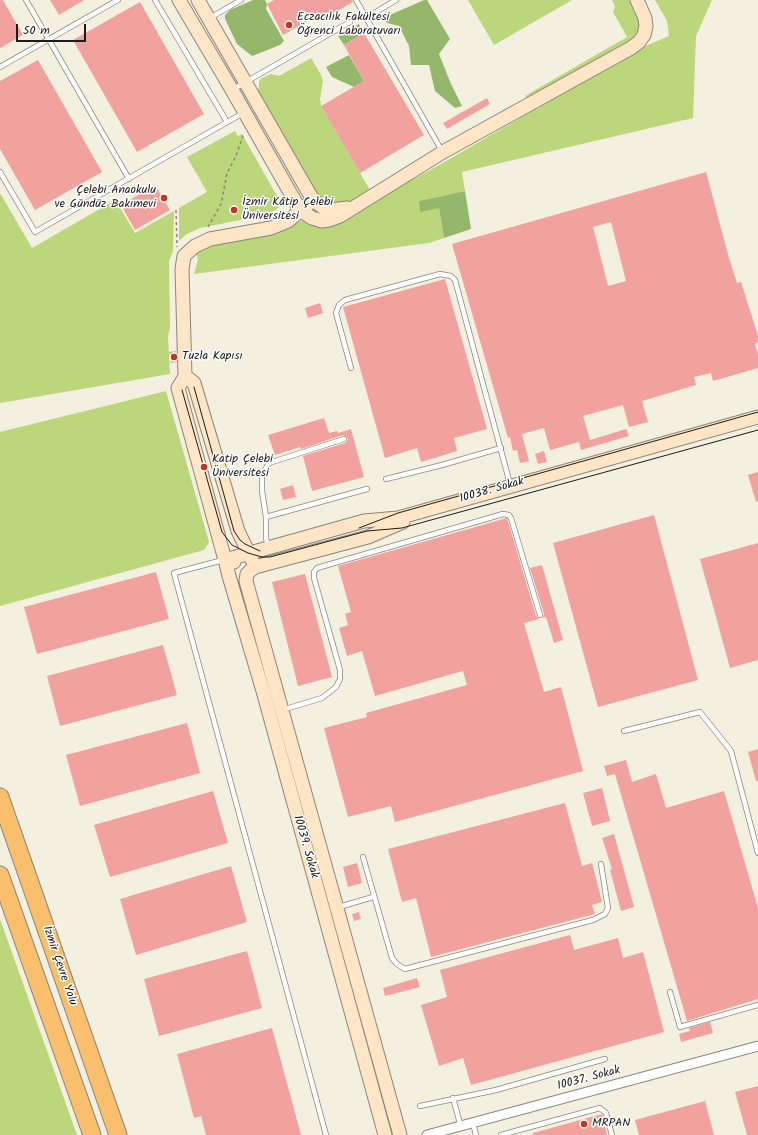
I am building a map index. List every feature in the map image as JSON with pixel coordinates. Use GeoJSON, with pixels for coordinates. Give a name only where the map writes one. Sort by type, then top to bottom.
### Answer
{"type":"FeatureCollection","features":[{"type":"Feature","properties":{"kind":"highway","name":"İzmir Çevre Yolu"},"geometry":{"type":"LineString","coordinates":[[0,797],[118,1135]]}},
{"type":"Feature","properties":{"kind":"highway","name":"İzmir Çevre Yolu"},"geometry":{"type":"LineString","coordinates":[[0,875],[92,1135]]}},
{"type":"Feature","properties":{"kind":"street"},"geometry":{"type":"LineString","coordinates":[[179,0],[245,112],[300,210],[312,218],[322,221],[340,216],[443,152],[631,48],[639,42],[644,35],[646,26],[645,18],[637,0]]}},
{"type":"Feature","properties":{"kind":"street"},"geometry":{"type":"LineString","coordinates":[[198,0],[313,200],[325,209],[331,210],[354,206]]}},
{"type":"Feature","properties":{"kind":"street"},"geometry":{"type":"LineString","coordinates":[[300,210],[313,200]]}},
{"type":"Feature","properties":{"kind":"street","name":"10039. Sokak"},"geometry":{"type":"LineString","coordinates":[[300,210],[288,220],[271,228],[210,239],[195,246],[184,256],[182,269],[185,376],[178,388],[385,1135]]}},
{"type":"Feature","properties":{"kind":"street"},"geometry":{"type":"LineString","coordinates":[[185,376],[194,383],[238,531],[255,567]]}},
{"type":"Feature","properties":{"kind":"street","name":"10038. Sokak"},"geometry":{"type":"LineString","coordinates":[[225,560],[364,521],[398,518],[758,417]]}},
{"type":"Feature","properties":{"kind":"street","name":"10038. Sokak"},"geometry":{"type":"LineString","coordinates":[[255,567],[368,537],[399,523],[758,425]]}},
{"type":"Feature","properties":{"kind":"street"},"geometry":{"type":"LineString","coordinates":[[225,560],[255,567]]}},
{"type":"Feature","properties":{"kind":"street","name":"10039. Sokak"},"geometry":{"type":"LineString","coordinates":[[255,567],[247,574],[246,581],[400,1135]]}},
{"type":"Feature","properties":{"kind":"street","name":"10037. Sokak"},"geometry":{"type":"LineString","coordinates":[[427,1135],[473,1124],[758,1046]]}},
{"type":"Feature","properties":{"kind":"lane"},"geometry":{"type":"LineString","coordinates":[[26,0],[128,179]]}},
{"type":"Feature","properties":{"kind":"lane"},"geometry":{"type":"LineString","coordinates":[[0,67],[118,0]]}},
{"type":"Feature","properties":{"kind":"lane"},"geometry":{"type":"LineString","coordinates":[[155,0],[226,122]]}},
{"type":"Feature","properties":{"kind":"lane"},"geometry":{"type":"LineString","coordinates":[[208,19],[241,0]]}},
{"type":"Feature","properties":{"kind":"lane"},"geometry":{"type":"LineString","coordinates":[[356,0],[443,152]]}},
{"type":"Feature","properties":{"kind":"lane"},"geometry":{"type":"LineString","coordinates":[[366,18],[396,0]]}},
{"type":"Feature","properties":{"kind":"lane"},"geometry":{"type":"LineString","coordinates":[[232,90],[350,22]]}},
{"type":"Feature","properties":{"kind":"lane"},"geometry":{"type":"LineString","coordinates":[[0,172],[35,232],[245,112]]}},
{"type":"Feature","properties":{"kind":"lane"},"geometry":{"type":"LineString","coordinates":[[351,368],[336,313],[339,305],[345,300],[440,274],[451,276],[455,280],[511,486]]}},
{"type":"Feature","properties":{"kind":"lane"},"geometry":{"type":"LineString","coordinates":[[268,548],[266,538],[266,517],[262,491],[262,475],[269,463],[344,439]]}},
{"type":"Feature","properties":{"kind":"lane"},"geometry":{"type":"LineString","coordinates":[[386,479],[442,466],[501,448]]}},
{"type":"Feature","properties":{"kind":"lane"},"geometry":{"type":"LineString","coordinates":[[266,517],[367,488]]}},
{"type":"Feature","properties":{"kind":"lane"},"geometry":{"type":"LineString","coordinates":[[281,710],[322,698],[336,687],[340,679],[340,670],[314,578],[314,572],[317,568],[503,514],[509,515],[540,615]]}},
{"type":"Feature","properties":{"kind":"lane"},"geometry":{"type":"LineString","coordinates":[[225,560],[174,573],[326,1135]]}},
{"type":"Feature","properties":{"kind":"lane"},"geometry":{"type":"LineString","coordinates":[[624,732],[700,712],[731,751],[758,853]]}},
{"type":"Feature","properties":{"kind":"lane"},"geometry":{"type":"LineString","coordinates":[[363,857],[392,958],[397,964],[405,969],[593,920],[605,914],[608,908],[601,864]]}},
{"type":"Feature","properties":{"kind":"lane"},"geometry":{"type":"LineString","coordinates":[[336,907],[374,897]]}},
{"type":"Feature","properties":{"kind":"lane"},"geometry":{"type":"LineString","coordinates":[[670,992],[680,1027],[758,1005]]}},
{"type":"Feature","properties":{"kind":"lane"},"geometry":{"type":"LineString","coordinates":[[420,1106],[496,1090],[605,1060]]}},
{"type":"Feature","properties":{"kind":"lane"},"geometry":{"type":"LineString","coordinates":[[453,1098],[461,1126]]}},
{"type":"Feature","properties":{"kind":"lane"},"geometry":{"type":"LineString","coordinates":[[501,1135],[600,1108],[606,1113],[612,1135]]}},
{"type":"Feature","properties":{"kind":"lane"},"geometry":{"type":"LineString","coordinates":[[473,1124],[476,1135]]}},
{"type":"Feature","properties":{"kind":"path"},"geometry":{"type":"LineString","coordinates":[[207,229],[221,204],[226,173],[236,156],[244,133]]}},
{"type":"Feature","properties":{"kind":"path"},"geometry":{"type":"LineString","coordinates":[[176,210],[178,251]]}},
{"type":"Feature","properties":{"kind":"green space"},"geometry":{"type":"Polygon","coordinates":[[[253,0],[265,0],[267,4],[266,9],[284,41],[280,45],[252,56],[237,44],[225,19],[225,15],[230,10],[253,0]]]}},
{"type":"Feature","properties":{"kind":"green space"},"geometry":{"type":"Polygon","coordinates":[[[427,0],[450,39],[439,54],[462,106],[455,108],[435,91],[429,65],[411,65],[409,46],[399,26],[387,23],[383,18],[427,0]]]}},
{"type":"Feature","properties":{"kind":"green space"},"geometry":{"type":"Polygon","coordinates":[[[468,0],[572,0],[494,45],[468,0]]]}},
{"type":"Feature","properties":{"kind":"green space"},"geometry":{"type":"Polygon","coordinates":[[[612,0],[629,0],[632,4],[639,21],[638,31],[632,39],[528,101],[525,96],[627,37],[613,12],[615,6],[612,0]]]}},
{"type":"Feature","properties":{"kind":"green space"},"geometry":{"type":"Polygon","coordinates":[[[655,0],[712,0],[696,36],[693,118],[462,172],[465,191],[419,201],[439,208],[444,238],[429,243],[194,274],[198,260],[196,252],[206,246],[277,232],[303,220],[321,226],[334,223],[441,164],[641,48],[669,36],[667,21],[655,0]]]}},
{"type":"Feature","properties":{"kind":"green space"},"geometry":{"type":"Polygon","coordinates":[[[359,24],[364,33],[344,45],[338,36],[359,24]]]}},
{"type":"Feature","properties":{"kind":"green space"},"geometry":{"type":"Polygon","coordinates":[[[349,55],[364,81],[354,87],[332,77],[326,67],[349,55]]]}},
{"type":"Feature","properties":{"kind":"green space"},"geometry":{"type":"Polygon","coordinates":[[[311,58],[323,81],[320,99],[321,106],[370,190],[347,204],[340,206],[321,202],[256,93],[259,88],[259,81],[262,78],[271,74],[279,76],[311,58]]]}},
{"type":"Feature","properties":{"kind":"green space"},"geometry":{"type":"Polygon","coordinates":[[[235,131],[238,136],[242,134],[282,205],[270,214],[200,228],[187,234],[179,241],[179,208],[207,192],[187,157],[235,131]]]}},
{"type":"Feature","properties":{"kind":"green space"},"geometry":{"type":"Polygon","coordinates":[[[465,191],[471,229],[444,238],[439,208],[420,212],[419,201],[465,191]]]}},
{"type":"Feature","properties":{"kind":"green space"},"geometry":{"type":"Polygon","coordinates":[[[0,193],[32,248],[112,202],[119,206],[135,233],[174,211],[173,251],[169,261],[170,328],[168,336],[170,374],[0,403],[0,193]]]}},
{"type":"Feature","properties":{"kind":"green space"},"geometry":{"type":"Polygon","coordinates":[[[166,391],[209,542],[204,550],[0,606],[0,432],[166,391]]]}},
{"type":"Feature","properties":{"kind":"green space"},"geometry":{"type":"Polygon","coordinates":[[[0,919],[77,1135],[0,1135],[0,919]]]}},
{"type":"Feature","properties":{"kind":"building"},"geometry":{"type":"Polygon","coordinates":[[[0,0],[3,0],[23,35],[0,48],[0,0]]]}},
{"type":"Feature","properties":{"kind":"building"},"geometry":{"type":"Polygon","coordinates":[[[50,0],[84,0],[59,15],[50,0]]]}},
{"type":"Feature","properties":{"kind":"building","name":"Eczacılık Fakültesi Öğrenci Laboratuvarı"},"geometry":{"type":"Polygon","coordinates":[[[274,0],[352,0],[353,2],[320,21],[316,16],[283,35],[267,4],[274,0]]]}},
{"type":"Feature","properties":{"kind":"building"},"geometry":{"type":"Polygon","coordinates":[[[140,2],[204,114],[137,152],[73,40],[140,2]]]}},
{"type":"Feature","properties":{"kind":"building"},"geometry":{"type":"Polygon","coordinates":[[[364,33],[424,135],[360,173],[321,106],[364,81],[344,45],[364,33]]]}},
{"type":"Feature","properties":{"kind":"building"},"geometry":{"type":"Polygon","coordinates":[[[38,60],[102,172],[35,210],[0,149],[0,81],[38,60]]]}},
{"type":"Feature","properties":{"kind":"building"},"geometry":{"type":"Polygon","coordinates":[[[487,98],[490,104],[447,129],[443,123],[487,98]]]}},
{"type":"Feature","properties":{"kind":"building"},"geometry":{"type":"Polygon","coordinates":[[[706,172],[729,258],[737,283],[741,282],[758,336],[758,342],[755,344],[758,355],[758,368],[713,381],[711,373],[694,377],[696,385],[642,401],[648,422],[629,427],[623,405],[583,416],[590,440],[626,429],[629,436],[581,450],[579,442],[550,450],[544,428],[522,434],[529,461],[520,463],[517,450],[513,451],[510,437],[508,438],[452,244],[706,172]],[[611,222],[593,227],[608,286],[626,281],[611,222]]]}},
{"type":"Feature","properties":{"kind":"building"},"geometry":{"type":"Polygon","coordinates":[[[155,185],[170,210],[135,230],[121,205],[155,185]]]}},
{"type":"Feature","properties":{"kind":"building"},"geometry":{"type":"Polygon","coordinates":[[[445,279],[487,429],[454,438],[457,451],[421,462],[417,448],[385,458],[343,307],[445,279]]]}},
{"type":"Feature","properties":{"kind":"building"},"geometry":{"type":"Polygon","coordinates":[[[320,303],[323,313],[308,318],[305,308],[320,303]]]}},
{"type":"Feature","properties":{"kind":"building","name":"Tuzla Kapısı"},"geometry":{"type":"Polygon","coordinates":[[[176,351],[177,362],[171,363],[169,352],[176,351]]]}},
{"type":"Feature","properties":{"kind":"building"},"geometry":{"type":"Polygon","coordinates":[[[324,418],[329,433],[337,431],[338,433],[351,429],[364,477],[312,491],[303,456],[345,443],[348,440],[347,437],[343,435],[301,449],[300,447],[275,455],[268,435],[324,418]]]}},
{"type":"Feature","properties":{"kind":"building"},"geometry":{"type":"Polygon","coordinates":[[[544,451],[547,462],[538,464],[535,454],[544,451]]]}},
{"type":"Feature","properties":{"kind":"building"},"geometry":{"type":"Polygon","coordinates":[[[758,472],[758,501],[756,502],[748,475],[758,472]]]}},
{"type":"Feature","properties":{"kind":"building"},"geometry":{"type":"Polygon","coordinates":[[[293,485],[296,497],[283,500],[280,489],[293,485]]]}},
{"type":"Feature","properties":{"kind":"building"},"geometry":{"type":"Polygon","coordinates":[[[654,515],[698,680],[598,707],[553,543],[654,515]]]}},
{"type":"Feature","properties":{"kind":"building"},"geometry":{"type":"Polygon","coordinates":[[[507,518],[536,616],[539,619],[524,623],[544,692],[561,687],[583,771],[395,822],[391,806],[348,817],[324,728],[367,717],[366,713],[467,685],[463,671],[375,696],[362,651],[347,656],[339,628],[348,625],[345,614],[351,612],[338,566],[507,518]]]}},
{"type":"Feature","properties":{"kind":"building"},"geometry":{"type":"Polygon","coordinates":[[[758,543],[758,660],[730,668],[700,559],[758,543]]]}},
{"type":"Feature","properties":{"kind":"building"},"geometry":{"type":"Polygon","coordinates":[[[542,565],[563,640],[554,643],[546,617],[543,618],[544,614],[530,568],[542,565]]]}},
{"type":"Feature","properties":{"kind":"building"},"geometry":{"type":"Polygon","coordinates":[[[156,572],[169,619],[37,654],[24,607],[156,572]]]}},
{"type":"Feature","properties":{"kind":"building"},"geometry":{"type":"Polygon","coordinates":[[[305,574],[332,677],[298,686],[272,582],[305,574]]]}},
{"type":"Feature","properties":{"kind":"building"},"geometry":{"type":"Polygon","coordinates":[[[163,645],[177,695],[60,726],[47,676],[163,645]]]}},
{"type":"Feature","properties":{"kind":"building"},"geometry":{"type":"Polygon","coordinates":[[[187,723],[200,773],[80,806],[66,755],[187,723]]]}},
{"type":"Feature","properties":{"kind":"building"},"geometry":{"type":"Polygon","coordinates":[[[758,749],[758,781],[756,781],[748,752],[758,749]]]}},
{"type":"Feature","properties":{"kind":"building"},"geometry":{"type":"Polygon","coordinates":[[[626,760],[632,782],[656,774],[666,808],[724,791],[758,908],[758,999],[687,1021],[615,774],[607,776],[604,766],[626,760]]]}},
{"type":"Feature","properties":{"kind":"building"},"geometry":{"type":"Polygon","coordinates":[[[602,788],[610,821],[592,826],[583,793],[602,788]]]}},
{"type":"Feature","properties":{"kind":"building"},"geometry":{"type":"Polygon","coordinates":[[[213,791],[228,843],[110,877],[94,825],[213,791]]]}},
{"type":"Feature","properties":{"kind":"building"},"geometry":{"type":"Polygon","coordinates":[[[565,803],[582,866],[592,863],[602,902],[592,905],[595,914],[431,957],[416,898],[402,902],[388,849],[565,803]]]}},
{"type":"Feature","properties":{"kind":"building"},"geometry":{"type":"Polygon","coordinates":[[[614,834],[634,907],[621,911],[610,870],[612,869],[602,838],[614,834]]]}},
{"type":"Feature","properties":{"kind":"building"},"geometry":{"type":"Polygon","coordinates":[[[357,863],[362,883],[348,887],[343,867],[357,863]]]}},
{"type":"Feature","properties":{"kind":"building"},"geometry":{"type":"Polygon","coordinates":[[[231,866],[247,922],[136,955],[120,899],[231,866]]]}},
{"type":"Feature","properties":{"kind":"building"},"geometry":{"type":"Polygon","coordinates":[[[359,912],[361,919],[354,921],[352,914],[359,912]]]}},
{"type":"Feature","properties":{"kind":"building"},"geometry":{"type":"Polygon","coordinates":[[[570,935],[574,950],[618,938],[623,958],[643,952],[664,1032],[471,1085],[463,1058],[439,1066],[421,1005],[447,997],[440,970],[570,935]]]}},
{"type":"Feature","properties":{"kind":"building"},"geometry":{"type":"Polygon","coordinates":[[[247,951],[262,1008],[159,1036],[144,979],[247,951]]]}},
{"type":"Feature","properties":{"kind":"building"},"geometry":{"type":"Polygon","coordinates":[[[417,978],[420,987],[385,996],[383,988],[417,978]]]}},
{"type":"Feature","properties":{"kind":"building"},"geometry":{"type":"Polygon","coordinates":[[[710,1022],[713,1033],[681,1042],[679,1034],[690,1031],[689,1028],[710,1022]]]}},
{"type":"Feature","properties":{"kind":"building"},"geometry":{"type":"Polygon","coordinates":[[[272,1028],[301,1135],[206,1135],[201,1116],[194,1118],[177,1054],[272,1028]]]}},
{"type":"Feature","properties":{"kind":"building"},"geometry":{"type":"Polygon","coordinates":[[[758,1086],[758,1135],[747,1135],[735,1092],[758,1086]]]}},
{"type":"Feature","properties":{"kind":"building"},"geometry":{"type":"Polygon","coordinates":[[[705,1101],[714,1135],[639,1135],[635,1120],[705,1101]]]}},
{"type":"Feature","properties":{"kind":"building","name":"MRPAN"},"geometry":{"type":"Polygon","coordinates":[[[602,1114],[607,1135],[533,1135],[533,1133],[602,1114]]]}},
{"type":"Feature","properties":{"kind":"tram line"},"geometry":{"type":"LineString","coordinates":[[194,387],[234,531],[240,540],[245,544],[260,551]]}},
{"type":"Feature","properties":{"kind":"tram line"},"geometry":{"type":"LineString","coordinates":[[182,390],[222,532],[232,545],[248,553],[262,557],[270,557],[367,531],[402,528],[758,430]]}},
{"type":"Feature","properties":{"kind":"tram line"},"geometry":{"type":"LineString","coordinates":[[359,528],[398,513],[758,412]]}},
{"type":"Feature","properties":{"kind":"place","name":"Eczacılık Fakültesi Öğrenci Laboratuvarı"},"geometry":{"type":"Point","coordinates":[289,25]}},
{"type":"Feature","properties":{"kind":"place","name":"Çelebi Anaokulu ve Gündüz Bakımevi"},"geometry":{"type":"Point","coordinates":[164,198]}},
{"type":"Feature","properties":{"kind":"place","name":"İzmir Kâtip Çelebi Üniversitesi"},"geometry":{"type":"Point","coordinates":[234,210]}},
{"type":"Feature","properties":{"kind":"place","name":"Tuzla Kapısı"},"geometry":{"type":"Point","coordinates":[174,357]}},
{"type":"Feature","properties":{"kind":"place","name":"Katip Çelebi Üniversitesi"},"geometry":{"type":"Point","coordinates":[204,467]}},
{"type":"Feature","properties":{"kind":"place","name":"MRPAN"},"geometry":{"type":"Point","coordinates":[584,1124]}}]}
